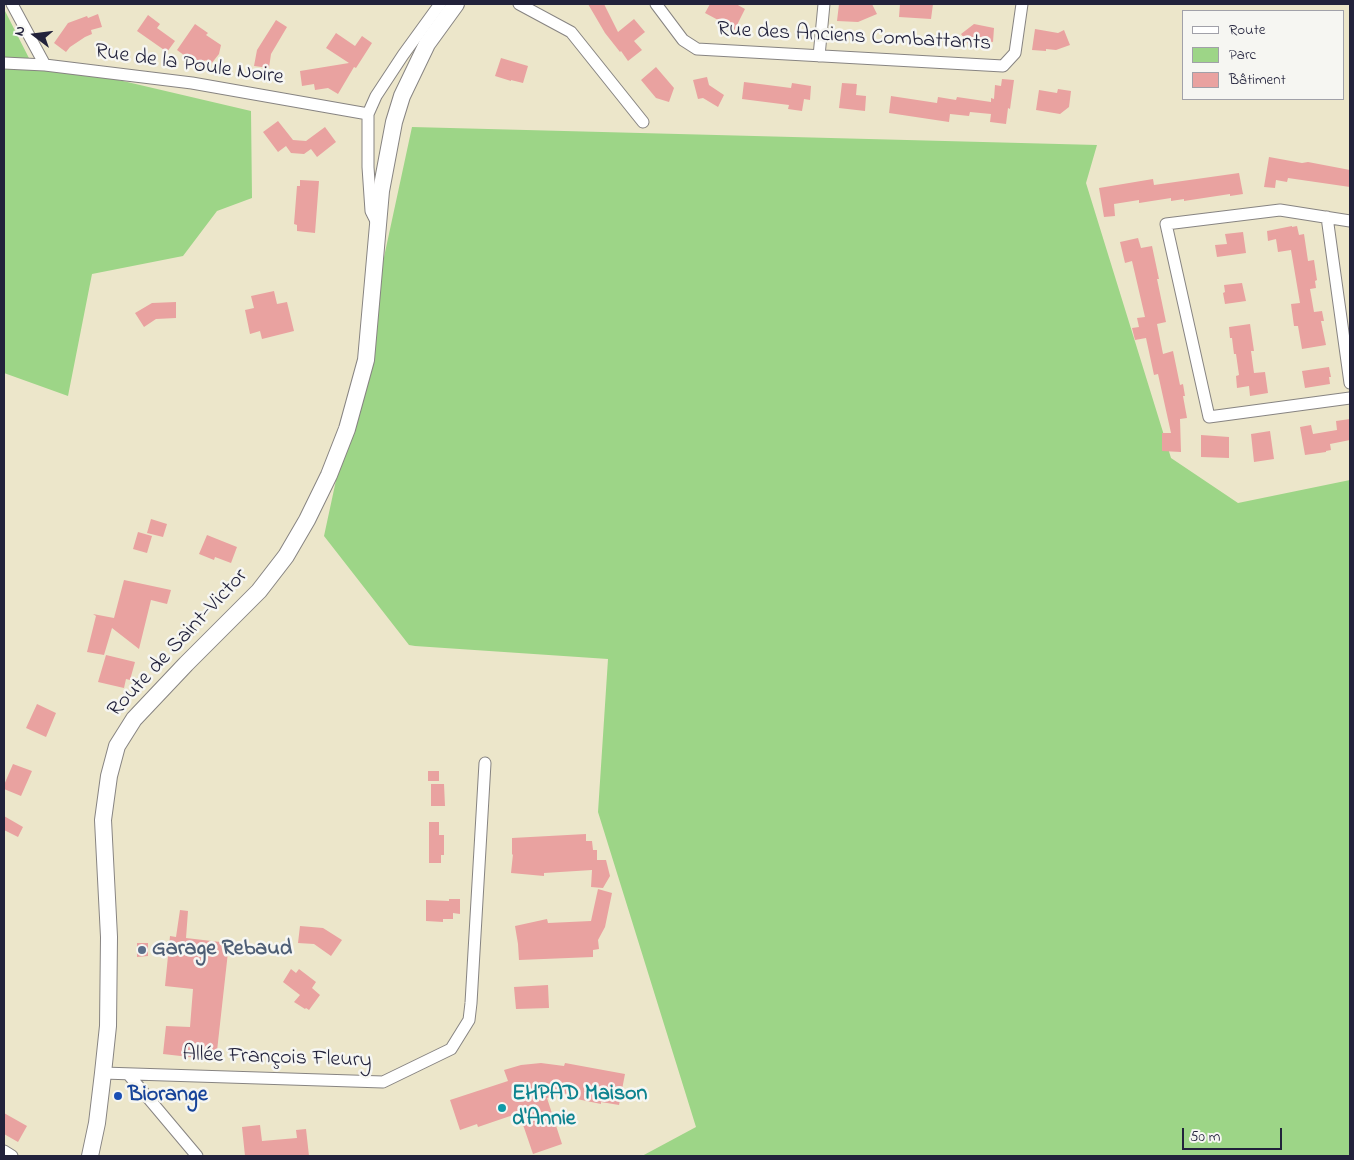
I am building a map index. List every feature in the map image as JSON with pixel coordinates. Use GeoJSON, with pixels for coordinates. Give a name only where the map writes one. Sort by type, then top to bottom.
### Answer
{"type":"FeatureCollection","features":[{"type":"Feature","properties":{"kind":"main road","name":"Route de Saint-Victor"},"geometry":{"type":"LineString","coordinates":[[90,1156],[97,1123],[108,1026],[109,937],[103,820],[109,776],[117,746],[134,720],[186,664],[259,592],[286,556],[307,520],[329,475],[348,429],[366,360],[382,192],[394,122],[402,96],[427,44],[456,4]]}},
{"type":"Feature","properties":{"kind":"street"},"geometry":{"type":"LineString","coordinates":[[12,4],[45,65]]}},
{"type":"Feature","properties":{"kind":"street"},"geometry":{"type":"LineString","coordinates":[[378,227],[371,211],[368,166],[368,114],[376,96],[440,4]]}},
{"type":"Feature","properties":{"kind":"street"},"geometry":{"type":"LineString","coordinates":[[519,4],[571,32],[643,122]]}},
{"type":"Feature","properties":{"kind":"street","name":"Rue des Anciens Combattants"},"geometry":{"type":"LineString","coordinates":[[656,4],[683,40],[697,49],[1003,66],[1015,53],[1022,4]]}},
{"type":"Feature","properties":{"kind":"street"},"geometry":{"type":"LineString","coordinates":[[819,56],[824,4]]}},
{"type":"Feature","properties":{"kind":"street","name":"Rue de la Poule Noire"},"geometry":{"type":"LineString","coordinates":[[4,63],[45,65],[192,84],[368,114]]}},
{"type":"Feature","properties":{"kind":"street"},"geometry":{"type":"LineString","coordinates":[[1350,221],[1280,210],[1166,224],[1209,417],[1350,398]]}},
{"type":"Feature","properties":{"kind":"street"},"geometry":{"type":"LineString","coordinates":[[1327,217],[1350,383]]}},
{"type":"Feature","properties":{"kind":"street","name":"Allée François Fleury"},"geometry":{"type":"LineString","coordinates":[[103,1073],[383,1082],[451,1050],[469,1020],[485,764]]}},
{"type":"Feature","properties":{"kind":"street"},"geometry":{"type":"LineString","coordinates":[[128,1074],[198,1156]]}},
{"type":"Feature","properties":{"kind":"street"},"geometry":{"type":"LineString","coordinates":[[4,1151],[12,1156]]}},
{"type":"Feature","properties":{"kind":"green space"},"geometry":{"type":"Polygon","coordinates":[[[4,9],[33,66],[93,74],[251,111],[252,198],[217,211],[183,256],[92,274],[68,396],[4,373],[4,9]]]}},
{"type":"Feature","properties":{"kind":"green space"},"geometry":{"type":"Polygon","coordinates":[[[412,127],[1097,145],[1086,183],[1171,458],[1238,503],[1350,480],[1350,1156],[642,1156],[696,1127],[598,812],[608,659],[409,645],[324,536],[412,127]]]}},
{"type":"Feature","properties":{"kind":"building"},"geometry":{"type":"Polygon","coordinates":[[[588,4],[604,4],[618,32],[634,19],[645,32],[634,41],[642,50],[628,61],[605,33],[588,4]]]}},
{"type":"Feature","properties":{"kind":"building"},"geometry":{"type":"Polygon","coordinates":[[[710,4],[736,4],[745,9],[734,31],[705,13],[710,4]]]}},
{"type":"Feature","properties":{"kind":"building"},"geometry":{"type":"Polygon","coordinates":[[[839,4],[872,4],[877,14],[858,22],[837,21],[839,4]]]}},
{"type":"Feature","properties":{"kind":"building"},"geometry":{"type":"Polygon","coordinates":[[[900,4],[933,4],[931,19],[899,17],[900,4]]]}},
{"type":"Feature","properties":{"kind":"building"},"geometry":{"type":"Polygon","coordinates":[[[98,14],[102,27],[91,30],[92,34],[70,47],[66,52],[54,43],[68,23],[98,14]]]}},
{"type":"Feature","properties":{"kind":"building"},"geometry":{"type":"Polygon","coordinates":[[[148,15],[160,24],[157,28],[175,41],[167,52],[137,31],[148,15]]]}},
{"type":"Feature","properties":{"kind":"building"},"geometry":{"type":"Polygon","coordinates":[[[276,20],[287,27],[271,54],[269,68],[254,66],[257,50],[276,20]]]}},
{"type":"Feature","properties":{"kind":"building"},"geometry":{"type":"Polygon","coordinates":[[[195,24],[208,33],[206,35],[221,45],[219,54],[211,64],[205,60],[200,67],[177,50],[195,24]]]}},
{"type":"Feature","properties":{"kind":"building"},"geometry":{"type":"Polygon","coordinates":[[[974,24],[994,28],[993,42],[976,39],[969,45],[961,34],[974,24]]]}},
{"type":"Feature","properties":{"kind":"building"},"geometry":{"type":"Polygon","coordinates":[[[1035,29],[1058,33],[1064,30],[1070,45],[1056,50],[1032,50],[1035,29]]]}},
{"type":"Feature","properties":{"kind":"building"},"geometry":{"type":"Polygon","coordinates":[[[336,33],[355,46],[362,36],[372,43],[356,68],[354,67],[338,94],[328,88],[315,90],[314,84],[302,86],[300,71],[349,63],[326,48],[336,33]]]}},
{"type":"Feature","properties":{"kind":"building"},"geometry":{"type":"Polygon","coordinates":[[[501,58],[528,66],[523,83],[495,76],[501,58]]]}},
{"type":"Feature","properties":{"kind":"building"},"geometry":{"type":"Polygon","coordinates":[[[656,67],[674,88],[669,102],[656,98],[641,80],[656,67]]]}},
{"type":"Feature","properties":{"kind":"building"},"geometry":{"type":"Polygon","coordinates":[[[707,77],[709,85],[724,95],[718,107],[703,98],[698,99],[693,80],[707,77]]]}},
{"type":"Feature","properties":{"kind":"building"},"geometry":{"type":"Polygon","coordinates":[[[1002,79],[1014,80],[1006,124],[990,122],[991,114],[970,112],[969,116],[950,114],[949,122],[889,113],[891,96],[937,103],[938,97],[956,100],[957,97],[991,102],[991,98],[994,99],[995,85],[1001,86],[1002,79]]]}},
{"type":"Feature","properties":{"kind":"building"},"geometry":{"type":"Polygon","coordinates":[[[744,82],[791,88],[792,83],[811,86],[810,100],[804,99],[802,111],[788,109],[789,105],[742,99],[744,82]]]}},
{"type":"Feature","properties":{"kind":"building"},"geometry":{"type":"Polygon","coordinates":[[[842,83],[857,84],[856,95],[866,96],[865,111],[839,108],[842,83]]]}},
{"type":"Feature","properties":{"kind":"building"},"geometry":{"type":"Polygon","coordinates":[[[1058,89],[1071,91],[1069,107],[1060,114],[1036,110],[1039,90],[1057,93],[1058,89]]]}},
{"type":"Feature","properties":{"kind":"building"},"geometry":{"type":"Polygon","coordinates":[[[278,121],[293,140],[306,141],[325,127],[336,142],[317,157],[311,149],[304,154],[291,153],[286,146],[278,152],[263,132],[278,121]]]}},
{"type":"Feature","properties":{"kind":"building"},"geometry":{"type":"Polygon","coordinates":[[[1269,157],[1350,170],[1350,187],[1288,178],[1287,182],[1276,180],[1275,188],[1264,187],[1269,157]]]}},
{"type":"Feature","properties":{"kind":"building"},"geometry":{"type":"Polygon","coordinates":[[[1239,173],[1243,194],[1230,196],[1230,194],[1184,201],[1184,199],[1171,201],[1171,198],[1139,203],[1139,200],[1114,204],[1115,216],[1104,217],[1099,188],[1153,179],[1154,185],[1239,173]]]}},
{"type":"Feature","properties":{"kind":"building"},"geometry":{"type":"Polygon","coordinates":[[[300,180],[319,181],[315,233],[297,231],[297,225],[294,224],[297,186],[300,186],[300,180]]]}},
{"type":"Feature","properties":{"kind":"building"},"geometry":{"type":"Polygon","coordinates":[[[1297,226],[1299,235],[1304,234],[1308,261],[1314,260],[1317,280],[1315,281],[1316,288],[1310,289],[1314,312],[1322,311],[1324,321],[1321,321],[1326,345],[1302,349],[1298,326],[1294,326],[1291,304],[1300,303],[1291,250],[1278,252],[1276,239],[1268,241],[1267,231],[1297,226]]]}},
{"type":"Feature","properties":{"kind":"building"},"geometry":{"type":"Polygon","coordinates":[[[1243,232],[1246,253],[1217,257],[1215,245],[1227,244],[1225,234],[1243,232]]]}},
{"type":"Feature","properties":{"kind":"building"},"geometry":{"type":"Polygon","coordinates":[[[1138,238],[1141,248],[1152,246],[1166,322],[1157,324],[1163,354],[1173,351],[1180,385],[1183,384],[1187,418],[1180,419],[1181,452],[1162,451],[1162,433],[1171,433],[1158,374],[1154,375],[1146,338],[1135,340],[1132,328],[1139,327],[1137,318],[1145,317],[1132,261],[1125,263],[1120,242],[1138,238]]]}},
{"type":"Feature","properties":{"kind":"building"},"geometry":{"type":"Polygon","coordinates":[[[1242,283],[1246,301],[1225,304],[1224,285],[1242,283]]]}},
{"type":"Feature","properties":{"kind":"building"},"geometry":{"type":"Polygon","coordinates":[[[274,291],[277,304],[287,302],[294,331],[262,339],[260,331],[250,334],[245,310],[254,308],[251,296],[274,291]]]}},
{"type":"Feature","properties":{"kind":"building"},"geometry":{"type":"Polygon","coordinates":[[[176,302],[176,318],[156,319],[144,327],[135,313],[152,303],[176,302]]]}},
{"type":"Feature","properties":{"kind":"building"},"geometry":{"type":"Polygon","coordinates":[[[1250,324],[1254,351],[1251,351],[1254,373],[1265,372],[1268,393],[1250,396],[1249,386],[1237,388],[1236,376],[1239,375],[1229,327],[1250,324]]]}},
{"type":"Feature","properties":{"kind":"building"},"geometry":{"type":"Polygon","coordinates":[[[1329,367],[1330,384],[1305,388],[1302,371],[1329,367]]]}},
{"type":"Feature","properties":{"kind":"building"},"geometry":{"type":"Polygon","coordinates":[[[1350,419],[1350,440],[1330,444],[1331,450],[1326,452],[1305,455],[1300,427],[1311,425],[1313,434],[1337,430],[1336,421],[1350,419]]]}},
{"type":"Feature","properties":{"kind":"building"},"geometry":{"type":"Polygon","coordinates":[[[1270,431],[1274,459],[1254,462],[1251,434],[1270,431]]]}},
{"type":"Feature","properties":{"kind":"building"},"geometry":{"type":"Polygon","coordinates":[[[1201,435],[1229,437],[1229,458],[1201,457],[1201,435]]]}},
{"type":"Feature","properties":{"kind":"building"},"geometry":{"type":"Polygon","coordinates":[[[151,519],[167,524],[163,537],[147,533],[151,519]]]}},
{"type":"Feature","properties":{"kind":"building"},"geometry":{"type":"Polygon","coordinates":[[[138,532],[152,536],[147,553],[133,549],[138,532]]]}},
{"type":"Feature","properties":{"kind":"building"},"geometry":{"type":"Polygon","coordinates":[[[207,535],[237,547],[231,563],[215,557],[214,560],[199,554],[207,535]]]}},
{"type":"Feature","properties":{"kind":"building"},"geometry":{"type":"Polygon","coordinates":[[[124,580],[171,590],[167,604],[151,600],[139,649],[112,628],[104,655],[87,652],[96,616],[93,614],[114,618],[124,580]]]}},
{"type":"Feature","properties":{"kind":"building"},"geometry":{"type":"Polygon","coordinates":[[[106,655],[135,662],[130,680],[126,679],[124,688],[98,682],[106,655]]]}},
{"type":"Feature","properties":{"kind":"building"},"geometry":{"type":"Polygon","coordinates":[[[37,704],[56,713],[46,737],[26,728],[37,704]]]}},
{"type":"Feature","properties":{"kind":"building"},"geometry":{"type":"Polygon","coordinates":[[[13,764],[32,771],[21,796],[4,789],[13,764]]]}},
{"type":"Feature","properties":{"kind":"building"},"geometry":{"type":"Polygon","coordinates":[[[428,771],[439,771],[439,781],[428,781],[428,771]]]}},
{"type":"Feature","properties":{"kind":"building"},"geometry":{"type":"Polygon","coordinates":[[[431,784],[444,784],[445,806],[431,806],[431,784]]]}},
{"type":"Feature","properties":{"kind":"building"},"geometry":{"type":"Polygon","coordinates":[[[4,816],[23,827],[18,837],[4,830],[4,816]]]}},
{"type":"Feature","properties":{"kind":"building"},"geometry":{"type":"Polygon","coordinates":[[[429,822],[439,822],[439,835],[444,835],[444,855],[441,855],[441,863],[429,863],[429,822]]]}},
{"type":"Feature","properties":{"kind":"building"},"geometry":{"type":"Polygon","coordinates":[[[586,834],[586,841],[592,841],[593,850],[597,850],[597,860],[606,860],[610,876],[603,888],[591,887],[592,870],[544,873],[544,876],[511,873],[512,838],[586,834]]]}},
{"type":"Feature","properties":{"kind":"building"},"geometry":{"type":"Polygon","coordinates":[[[598,889],[612,893],[605,927],[598,940],[599,949],[593,950],[593,957],[519,960],[515,926],[547,919],[548,923],[591,921],[598,889]]]}},
{"type":"Feature","properties":{"kind":"building"},"geometry":{"type":"Polygon","coordinates":[[[449,899],[460,899],[460,914],[453,913],[453,919],[443,919],[443,922],[426,921],[426,900],[449,901],[449,899]]]}},
{"type":"Feature","properties":{"kind":"building"},"geometry":{"type":"Polygon","coordinates":[[[180,910],[188,911],[186,938],[229,943],[216,1060],[163,1054],[166,1026],[190,1027],[193,989],[165,986],[170,936],[176,937],[180,910]]]}},
{"type":"Feature","properties":{"kind":"building"},"geometry":{"type":"Polygon","coordinates":[[[300,926],[323,928],[342,940],[331,956],[314,944],[298,943],[300,926]]]}},
{"type":"Feature","properties":{"kind":"building"},"geometry":{"type":"Polygon","coordinates":[[[137,943],[148,943],[148,956],[137,957],[137,943]]]}},
{"type":"Feature","properties":{"kind":"building"},"geometry":{"type":"Polygon","coordinates":[[[291,969],[296,973],[299,969],[316,982],[312,988],[320,995],[309,1010],[294,1002],[300,995],[283,982],[291,969]]]}},
{"type":"Feature","properties":{"kind":"building"},"geometry":{"type":"Polygon","coordinates":[[[548,985],[549,1008],[516,1009],[514,987],[548,985]]]}},
{"type":"Feature","properties":{"kind":"building","name":"EHPAD Maison d'Annie"},"geometry":{"type":"Polygon","coordinates":[[[541,1063],[564,1066],[565,1063],[625,1074],[619,1105],[601,1102],[601,1104],[572,1098],[573,1092],[547,1098],[562,1144],[533,1154],[519,1113],[478,1127],[477,1124],[460,1130],[450,1100],[508,1081],[504,1070],[521,1065],[541,1063]]]}},
{"type":"Feature","properties":{"kind":"building"},"geometry":{"type":"Polygon","coordinates":[[[4,1113],[27,1126],[18,1142],[4,1134],[4,1113]]]}},
{"type":"Feature","properties":{"kind":"building"},"geometry":{"type":"Polygon","coordinates":[[[260,1125],[262,1141],[297,1138],[296,1130],[306,1129],[309,1156],[245,1156],[242,1127],[260,1125]]]}},
{"type":"Feature","properties":{"kind":"place","name":"Garage Rebaud"},"geometry":{"type":"Point","coordinates":[142,950]}},
{"type":"Feature","properties":{"kind":"place","name":"Biorange"},"geometry":{"type":"Point","coordinates":[118,1096]}},
{"type":"Feature","properties":{"kind":"place","name":"EHPAD Maison d'Annie"},"geometry":{"type":"Point","coordinates":[502,1108]}}]}
